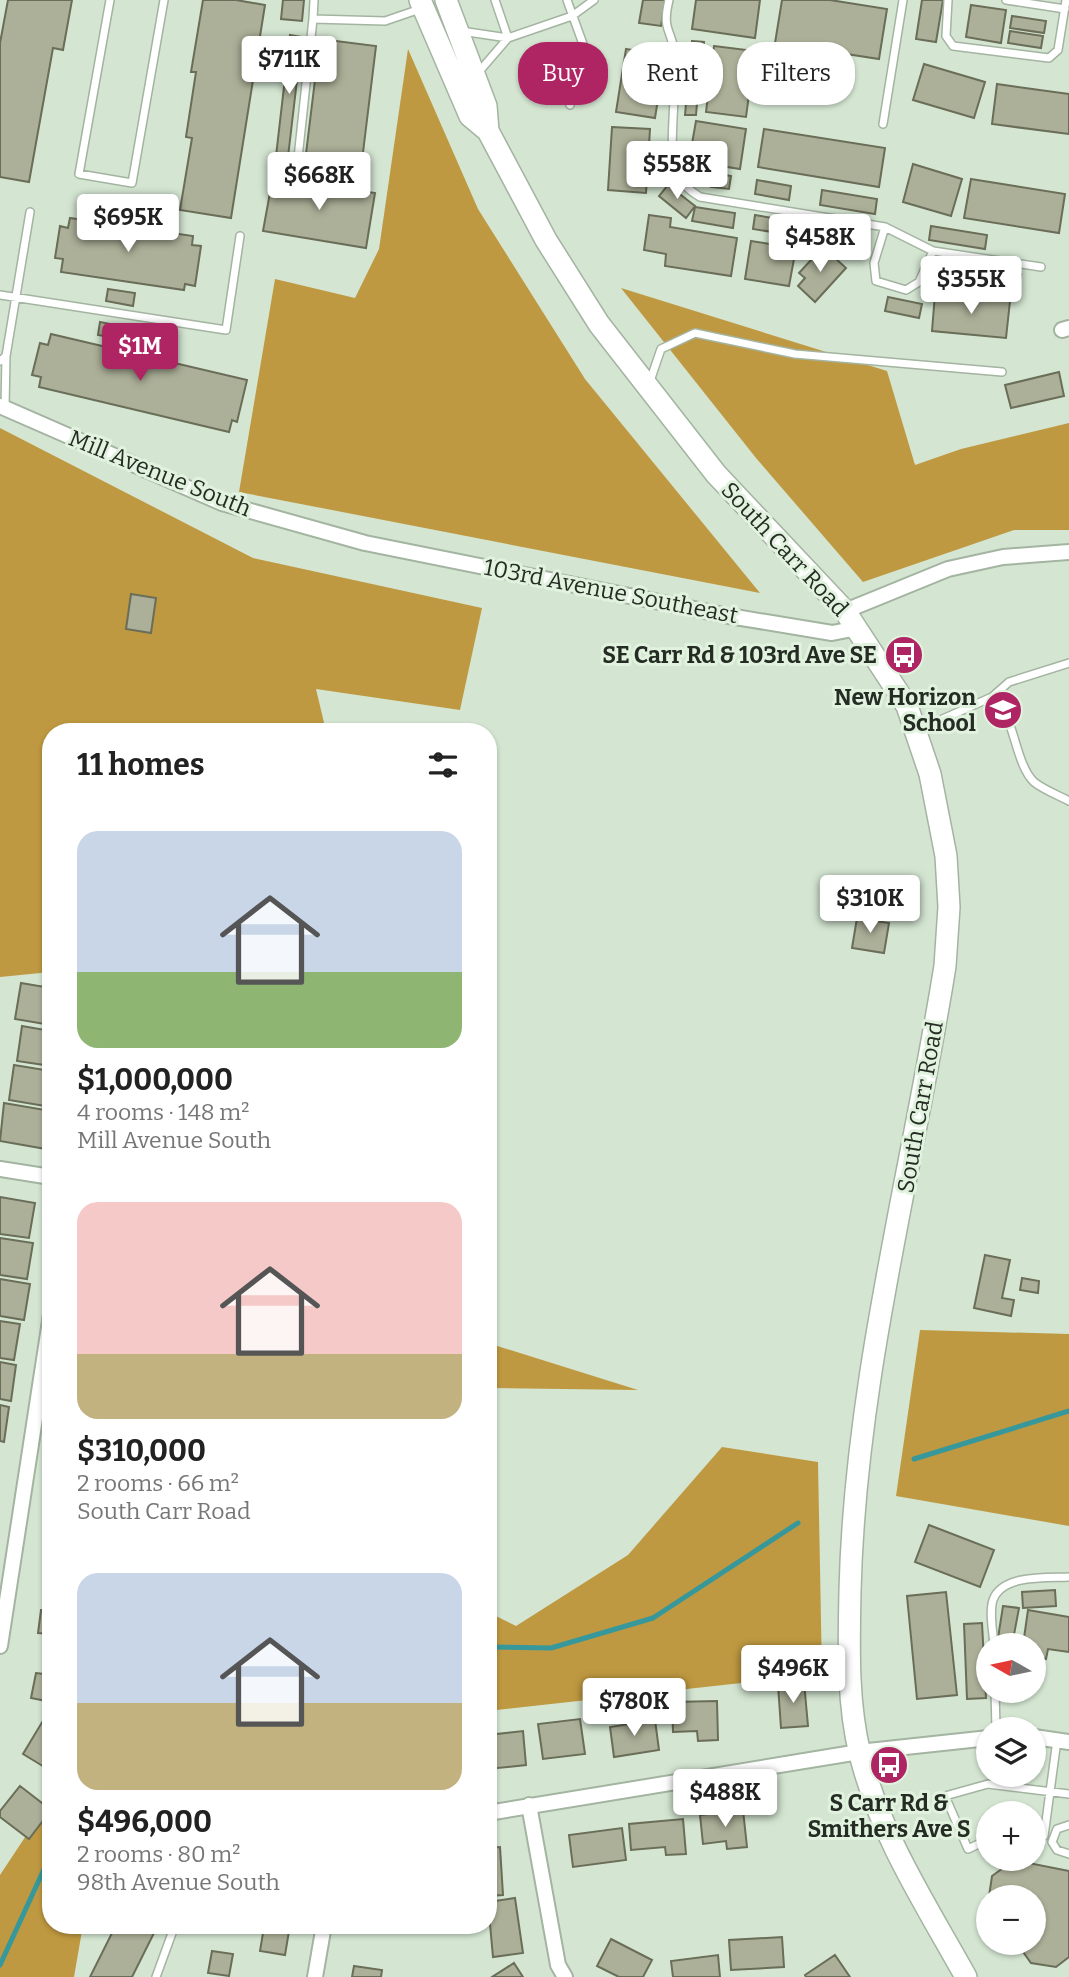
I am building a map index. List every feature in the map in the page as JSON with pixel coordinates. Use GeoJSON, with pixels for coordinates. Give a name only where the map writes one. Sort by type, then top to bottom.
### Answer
{"type":"FeatureCollection","features":[{"type":"Feature","properties":{"kind":"main road"},"geometry":{"type":"LineString","coordinates":[[446,0],[486,106],[488,131]]}},
{"type":"Feature","properties":{"kind":"main road"},"geometry":{"type":"LineString","coordinates":[[422,4],[470,116],[488,131]]}},
{"type":"Feature","properties":{"kind":"main road","name":"South Carr Road"},"geometry":{"type":"LineString","coordinates":[[488,131],[546,240],[599,324],[716,474],[851,620],[907,706],[930,774],[946,856],[949,906],[945,966],[856,1468],[849,1648],[859,1752],[877,1810],[903,1865],[966,1977]]}},
{"type":"Feature","properties":{"kind":"street","name":"Mill Avenue South"},"geometry":{"type":"LineString","coordinates":[[2,407],[222,503],[365,542]]}},
{"type":"Feature","properties":{"kind":"street","name":"103rd Avenue Southeast"},"geometry":{"type":"LineString","coordinates":[[365,542],[832,634],[851,620],[948,569],[1003,557],[1069,552]]}},
{"type":"Feature","properties":{"kind":"street"},"geometry":{"type":"LineString","coordinates":[[0,1169],[42,1176]]}},
{"type":"Feature","properties":{"kind":"street"},"geometry":{"type":"LineString","coordinates":[[0,1646],[7,1563],[42,1365]]}},
{"type":"Feature","properties":{"kind":"street"},"geometry":{"type":"LineString","coordinates":[[497,1811],[859,1752],[976,1739]]}},
{"type":"Feature","properties":{"kind":"street"},"geometry":{"type":"LineString","coordinates":[[529,1805],[558,1965],[565,1977]]}},
{"type":"Feature","properties":{"kind":"street"},"geometry":{"type":"LineString","coordinates":[[315,1977],[322,1934]]}},
{"type":"Feature","properties":{"kind":"lane"},"geometry":{"type":"LineString","coordinates":[[110,0],[79,174],[132,183],[164,0]]}},
{"type":"Feature","properties":{"kind":"lane"},"geometry":{"type":"LineString","coordinates":[[297,167],[314,0]]}},
{"type":"Feature","properties":{"kind":"lane"},"geometry":{"type":"LineString","coordinates":[[495,0],[509,38]]}},
{"type":"Feature","properties":{"kind":"lane"},"geometry":{"type":"LineString","coordinates":[[566,0],[587,55],[569,106]]}},
{"type":"Feature","properties":{"kind":"lane"},"geometry":{"type":"LineString","coordinates":[[456,30],[509,38],[572,16],[594,0]]}},
{"type":"Feature","properties":{"kind":"lane"},"geometry":{"type":"LineString","coordinates":[[668,0],[665,28],[674,44],[676,71],[673,167],[685,185],[701,197],[885,227],[933,251],[1041,267]]}},
{"type":"Feature","properties":{"kind":"lane"},"geometry":{"type":"LineString","coordinates":[[884,124],[903,0]]}},
{"type":"Feature","properties":{"kind":"lane"},"geometry":{"type":"LineString","coordinates":[[948,0],[946,36],[953,46],[1049,58],[1058,50],[1066,0]]}},
{"type":"Feature","properties":{"kind":"lane"},"geometry":{"type":"LineString","coordinates":[[1006,0],[1065,9]]}},
{"type":"Feature","properties":{"kind":"lane"},"geometry":{"type":"LineString","coordinates":[[313,19],[385,22],[422,4]]}},
{"type":"Feature","properties":{"kind":"lane"},"geometry":{"type":"LineString","coordinates":[[475,78],[509,38]]}},
{"type":"Feature","properties":{"kind":"lane"},"geometry":{"type":"LineString","coordinates":[[2,407],[3,359],[30,212]]}},
{"type":"Feature","properties":{"kind":"lane"},"geometry":{"type":"LineString","coordinates":[[885,227],[874,263],[876,281],[905,290],[919,282],[933,251]]}},
{"type":"Feature","properties":{"kind":"lane"},"geometry":{"type":"LineString","coordinates":[[0,295],[226,330],[240,236]]}},
{"type":"Feature","properties":{"kind":"lane"},"geometry":{"type":"LineString","coordinates":[[648,388],[661,349],[695,333],[795,354],[1002,372]]}},
{"type":"Feature","properties":{"kind":"lane"},"geometry":{"type":"LineString","coordinates":[[915,731],[992,698],[1009,682],[1069,663]]}},
{"type":"Feature","properties":{"kind":"lane"},"geometry":{"type":"LineString","coordinates":[[992,698],[1002,709],[1024,767],[1033,781],[1069,801]]}},
{"type":"Feature","properties":{"kind":"lane"},"geometry":{"type":"LineString","coordinates":[[993,1633],[992,1603],[996,1593],[1008,1584],[1069,1577]]}},
{"type":"Feature","properties":{"kind":"lane"},"geometry":{"type":"LineString","coordinates":[[1063,1741],[1051,1791],[1049,1837],[1057,1850],[1069,1854]]}},
{"type":"Feature","properties":{"kind":"lane"},"geometry":{"type":"LineString","coordinates":[[976,1845],[968,1849],[945,1796],[988,1784],[1069,1794]]}},
{"type":"Feature","properties":{"kind":"lane"},"geometry":{"type":"LineString","coordinates":[[1049,1837],[1057,1829],[1069,1825]]}},
{"type":"Feature","properties":{"kind":"lane"},"geometry":{"type":"LineString","coordinates":[[156,1977],[172,1934]]}},
{"type":"Feature","properties":{"kind":"shaded area"},"geometry":{"type":"Polygon","coordinates":[[[408,49],[478,209],[585,379],[760,593],[239,492],[275,279],[355,298],[379,249],[408,49]]]}},
{"type":"Feature","properties":{"kind":"shaded area"},"geometry":{"type":"Polygon","coordinates":[[[621,288],[887,371],[915,465],[961,449],[1069,423],[1069,530],[1014,530],[863,582],[756,458],[621,288]]]}},
{"type":"Feature","properties":{"kind":"shaded area"},"geometry":{"type":"Polygon","coordinates":[[[0,428],[253,558],[482,608],[460,710],[316,689],[324,723],[42,723],[42,973],[0,977],[0,428]]]}},
{"type":"Feature","properties":{"kind":"shaded area"},"geometry":{"type":"Polygon","coordinates":[[[920,1330],[1069,1334],[1069,1526],[896,1496],[920,1330]]]}},
{"type":"Feature","properties":{"kind":"shaded area"},"geometry":{"type":"Polygon","coordinates":[[[497,1346],[638,1390],[497,1388],[497,1346]]]}},
{"type":"Feature","properties":{"kind":"shaded area"},"geometry":{"type":"Polygon","coordinates":[[[722,1447],[818,1462],[822,1674],[497,1710],[497,1616],[516,1626],[628,1555],[722,1447]]]}},
{"type":"Feature","properties":{"kind":"shaded area"},"geometry":{"type":"Polygon","coordinates":[[[42,1812],[42,1934],[81,1934],[74,1977],[0,1977],[0,1875],[42,1812]]]}},
{"type":"Feature","properties":{"kind":"building"},"geometry":{"type":"Polygon","coordinates":[[[8,0],[72,0],[63,50],[53,48],[29,182],[0,177],[0,43],[8,0]]]}},
{"type":"Feature","properties":{"kind":"building"},"geometry":{"type":"Polygon","coordinates":[[[203,0],[236,0],[265,5],[231,218],[180,210],[192,138],[186,137],[196,72],[191,72],[203,0]]]}},
{"type":"Feature","properties":{"kind":"building"},"geometry":{"type":"Polygon","coordinates":[[[283,0],[304,0],[302,21],[281,19],[283,0]]]}},
{"type":"Feature","properties":{"kind":"building"},"geometry":{"type":"Polygon","coordinates":[[[643,0],[665,0],[661,26],[639,23],[643,0]]]}},
{"type":"Feature","properties":{"kind":"building"},"geometry":{"type":"Polygon","coordinates":[[[696,0],[760,0],[755,38],[692,29],[696,0]]]}},
{"type":"Feature","properties":{"kind":"building"},"geometry":{"type":"Polygon","coordinates":[[[782,0],[830,0],[887,9],[879,59],[855,55],[855,42],[775,42],[782,0]]]}},
{"type":"Feature","properties":{"kind":"building"},"geometry":{"type":"Polygon","coordinates":[[[922,0],[943,0],[936,42],[916,39],[922,0]]]}},
{"type":"Feature","properties":{"kind":"building"},"geometry":{"type":"Polygon","coordinates":[[[971,5],[1006,10],[1001,43],[966,37],[971,5]]]}},
{"type":"Feature","properties":{"kind":"building"},"geometry":{"type":"Polygon","coordinates":[[[1012,16],[1046,21],[1044,33],[1010,28],[1012,16]]]}},
{"type":"Feature","properties":{"kind":"building"},"geometry":{"type":"Polygon","coordinates":[[[1010,31],[1043,36],[1041,48],[1008,43],[1010,31]]]}},
{"type":"Feature","properties":{"kind":"building"},"geometry":{"type":"Polygon","coordinates":[[[290,35],[302,37],[288,157],[276,156],[290,35]]]}},
{"type":"Feature","properties":{"kind":"building"},"geometry":{"type":"Polygon","coordinates":[[[320,39],[376,46],[360,177],[304,170],[320,39]]]}},
{"type":"Feature","properties":{"kind":"building"},"geometry":{"type":"Polygon","coordinates":[[[723,47],[737,49],[737,105],[748,105],[746,117],[706,112],[707,105],[723,105],[723,47]]]}},
{"type":"Feature","properties":{"kind":"building"},"geometry":{"type":"Polygon","coordinates":[[[924,64],[985,82],[974,118],[913,100],[924,64]]]}},
{"type":"Feature","properties":{"kind":"building"},"geometry":{"type":"Polygon","coordinates":[[[622,74],[622,105],[657,105],[655,118],[616,112],[622,74]]]}},
{"type":"Feature","properties":{"kind":"building"},"geometry":{"type":"Polygon","coordinates":[[[997,84],[1069,94],[1069,134],[992,124],[997,84]]]}},
{"type":"Feature","properties":{"kind":"building"},"geometry":{"type":"Polygon","coordinates":[[[686,105],[697,105],[696,115],[685,115],[686,105]]]}},
{"type":"Feature","properties":{"kind":"building"},"geometry":{"type":"Polygon","coordinates":[[[696,121],[746,129],[740,169],[689,161],[696,121]]]}},
{"type":"Feature","properties":{"kind":"building"},"geometry":{"type":"Polygon","coordinates":[[[612,127],[650,129],[646,193],[608,190],[612,127]]]}},
{"type":"Feature","properties":{"kind":"building"},"geometry":{"type":"Polygon","coordinates":[[[764,129],[885,148],[879,187],[758,167],[764,129]]]}},
{"type":"Feature","properties":{"kind":"building"},"geometry":{"type":"Polygon","coordinates":[[[913,164],[962,179],[951,216],[903,202],[913,164]]]}},
{"type":"Feature","properties":{"kind":"building"},"geometry":{"type":"Polygon","coordinates":[[[714,173],[731,176],[729,189],[711,187],[714,173]]]}},
{"type":"Feature","properties":{"kind":"building"},"geometry":{"type":"Polygon","coordinates":[[[273,176],[375,193],[366,248],[263,231],[273,176]]]}},
{"type":"Feature","properties":{"kind":"building"},"geometry":{"type":"Polygon","coordinates":[[[971,179],[1065,194],[1059,233],[964,218],[971,179]]]}},
{"type":"Feature","properties":{"kind":"building"},"geometry":{"type":"Polygon","coordinates":[[[757,180],[791,186],[789,200],[755,194],[757,180]]]}},
{"type":"Feature","properties":{"kind":"building"},"geometry":{"type":"Polygon","coordinates":[[[668,185],[695,206],[686,218],[659,196],[668,185]]]}},
{"type":"Feature","properties":{"kind":"building"},"geometry":{"type":"Polygon","coordinates":[[[822,190],[877,199],[875,214],[820,205],[822,190]]]}},
{"type":"Feature","properties":{"kind":"building"},"geometry":{"type":"Polygon","coordinates":[[[695,207],[735,213],[733,228],[692,221],[695,207]]]}},
{"type":"Feature","properties":{"kind":"building"},"geometry":{"type":"Polygon","coordinates":[[[649,215],[671,218],[670,227],[737,238],[731,276],[665,266],[666,254],[644,250],[649,215]]]}},
{"type":"Feature","properties":{"kind":"building"},"geometry":{"type":"Polygon","coordinates":[[[755,215],[802,223],[799,236],[753,229],[755,215]]]}},
{"type":"Feature","properties":{"kind":"building"},"geometry":{"type":"Polygon","coordinates":[[[70,218],[193,236],[192,245],[201,246],[195,286],[185,284],[184,290],[61,272],[63,259],[55,258],[60,226],[68,228],[70,218]]]}},
{"type":"Feature","properties":{"kind":"building"},"geometry":{"type":"Polygon","coordinates":[[[931,226],[987,235],[985,249],[929,240],[931,226]]]}},
{"type":"Feature","properties":{"kind":"building"},"geometry":{"type":"Polygon","coordinates":[[[751,241],[796,248],[789,286],[745,279],[751,241]]]}},
{"type":"Feature","properties":{"kind":"building"},"geometry":{"type":"Polygon","coordinates":[[[823,247],[846,268],[815,302],[798,286],[805,278],[799,273],[823,247]]]}},
{"type":"Feature","properties":{"kind":"building"},"geometry":{"type":"Polygon","coordinates":[[[950,262],[1021,274],[1017,296],[947,284],[950,262]]]}},
{"type":"Feature","properties":{"kind":"building"},"geometry":{"type":"Polygon","coordinates":[[[108,289],[135,293],[133,306],[106,301],[108,289]]]}},
{"type":"Feature","properties":{"kind":"building"},"geometry":{"type":"Polygon","coordinates":[[[935,294],[1010,301],[1006,338],[932,331],[935,294]]]}},
{"type":"Feature","properties":{"kind":"building"},"geometry":{"type":"Polygon","coordinates":[[[888,297],[922,304],[919,318],[885,311],[888,297]]]}},
{"type":"Feature","properties":{"kind":"building"},"geometry":{"type":"Polygon","coordinates":[[[100,322],[125,327],[122,339],[98,335],[100,322]]]}},
{"type":"Feature","properties":{"kind":"building"},"geometry":{"type":"Polygon","coordinates":[[[51,334],[247,380],[237,422],[232,420],[229,432],[39,387],[41,377],[32,375],[40,343],[48,345],[51,334]]]}},
{"type":"Feature","properties":{"kind":"building"},"geometry":{"type":"Polygon","coordinates":[[[1059,372],[1064,396],[1011,408],[1005,385],[1059,372]]]}},
{"type":"Feature","properties":{"kind":"building"},"geometry":{"type":"Polygon","coordinates":[[[131,594],[156,598],[151,633],[126,629],[131,594]]]}},
{"type":"Feature","properties":{"kind":"building"},"geometry":{"type":"Polygon","coordinates":[[[857,918],[889,923],[884,953],[852,948],[857,918]]]}},
{"type":"Feature","properties":{"kind":"building"},"geometry":{"type":"Polygon","coordinates":[[[21,983],[42,986],[42,1024],[15,1019],[21,983]]]}},
{"type":"Feature","properties":{"kind":"building"},"geometry":{"type":"Polygon","coordinates":[[[22,1026],[42,1029],[42,1065],[17,1061],[22,1026]]]}},
{"type":"Feature","properties":{"kind":"building"},"geometry":{"type":"Polygon","coordinates":[[[14,1065],[42,1070],[42,1106],[9,1100],[14,1065]]]}},
{"type":"Feature","properties":{"kind":"building"},"geometry":{"type":"Polygon","coordinates":[[[4,1103],[42,1109],[42,1148],[0,1141],[4,1103]]]}},
{"type":"Feature","properties":{"kind":"building"},"geometry":{"type":"Polygon","coordinates":[[[0,1197],[35,1203],[29,1238],[0,1234],[0,1197]]]}},
{"type":"Feature","properties":{"kind":"building"},"geometry":{"type":"Polygon","coordinates":[[[0,1238],[33,1243],[27,1279],[0,1275],[0,1238]]]}},
{"type":"Feature","properties":{"kind":"building"},"geometry":{"type":"Polygon","coordinates":[[[985,1255],[1010,1260],[1002,1298],[1014,1300],[1011,1316],[974,1308],[985,1255]]]}},
{"type":"Feature","properties":{"kind":"building"},"geometry":{"type":"Polygon","coordinates":[[[1022,1278],[1039,1281],[1038,1293],[1020,1290],[1022,1278]]]}},
{"type":"Feature","properties":{"kind":"building"},"geometry":{"type":"Polygon","coordinates":[[[0,1279],[30,1284],[24,1320],[0,1316],[0,1279]]]}},
{"type":"Feature","properties":{"kind":"building"},"geometry":{"type":"Polygon","coordinates":[[[0,1321],[20,1324],[14,1360],[0,1358],[0,1321]]]}},
{"type":"Feature","properties":{"kind":"building"},"geometry":{"type":"Polygon","coordinates":[[[0,1362],[16,1365],[11,1401],[0,1399],[0,1362]]]}},
{"type":"Feature","properties":{"kind":"building"},"geometry":{"type":"Polygon","coordinates":[[[0,1405],[9,1407],[4,1442],[0,1441],[0,1405]]]}},
{"type":"Feature","properties":{"kind":"building"},"geometry":{"type":"Polygon","coordinates":[[[929,1525],[994,1550],[980,1587],[915,1562],[929,1525]]]}},
{"type":"Feature","properties":{"kind":"building"},"geometry":{"type":"Polygon","coordinates":[[[1055,1590],[1056,1606],[1023,1608],[1022,1592],[1055,1590]]]}},
{"type":"Feature","properties":{"kind":"building"},"geometry":{"type":"Polygon","coordinates":[[[946,1592],[957,1695],[917,1699],[907,1596],[946,1592]]]}},
{"type":"Feature","properties":{"kind":"building"},"geometry":{"type":"Polygon","coordinates":[[[1003,1606],[1019,1608],[1014,1633],[999,1633],[1003,1606]]]}},
{"type":"Feature","properties":{"kind":"building"},"geometry":{"type":"Polygon","coordinates":[[[41,1610],[42,1610],[42,1633],[38,1633],[41,1610]]]}},
{"type":"Feature","properties":{"kind":"building"},"geometry":{"type":"Polygon","coordinates":[[[1028,1610],[1069,1617],[1069,1652],[1048,1649],[1046,1659],[1046,1633],[1025,1633],[1028,1610]]]}},
{"type":"Feature","properties":{"kind":"building"},"geometry":{"type":"Polygon","coordinates":[[[982,1623],[983,1633],[976,1633],[976,1699],[967,1699],[964,1624],[982,1623]]]}},
{"type":"Feature","properties":{"kind":"building"},"geometry":{"type":"Polygon","coordinates":[[[36,1673],[42,1674],[42,1700],[31,1698],[36,1673]]]}},
{"type":"Feature","properties":{"kind":"building"},"geometry":{"type":"Polygon","coordinates":[[[804,1682],[808,1726],[781,1728],[778,1685],[804,1682]]]}},
{"type":"Feature","properties":{"kind":"building"},"geometry":{"type":"Polygon","coordinates":[[[717,1701],[718,1740],[698,1741],[697,1731],[673,1732],[672,1702],[717,1701]]]}},
{"type":"Feature","properties":{"kind":"building"},"geometry":{"type":"Polygon","coordinates":[[[580,1719],[585,1754],[543,1759],[538,1724],[580,1719]]]}},
{"type":"Feature","properties":{"kind":"building"},"geometry":{"type":"Polygon","coordinates":[[[655,1720],[659,1750],[614,1757],[610,1727],[655,1720]]]}},
{"type":"Feature","properties":{"kind":"building"},"geometry":{"type":"Polygon","coordinates":[[[42,1722],[42,1766],[23,1754],[42,1722]]]}},
{"type":"Feature","properties":{"kind":"building"},"geometry":{"type":"Polygon","coordinates":[[[523,1731],[526,1765],[497,1768],[497,1734],[523,1731]]]}},
{"type":"Feature","properties":{"kind":"building"},"geometry":{"type":"Polygon","coordinates":[[[20,1786],[42,1803],[42,1822],[29,1839],[0,1817],[0,1811],[20,1786]]]}},
{"type":"Feature","properties":{"kind":"building"},"geometry":{"type":"Polygon","coordinates":[[[743,1810],[747,1847],[727,1849],[726,1841],[703,1844],[700,1815],[743,1810]]]}},
{"type":"Feature","properties":{"kind":"building"},"geometry":{"type":"Polygon","coordinates":[[[683,1819],[686,1854],[666,1855],[665,1847],[631,1850],[629,1824],[683,1819]]]}},
{"type":"Feature","properties":{"kind":"building"},"geometry":{"type":"Polygon","coordinates":[[[622,1828],[626,1860],[573,1867],[569,1835],[622,1828]]]}},
{"type":"Feature","properties":{"kind":"building"},"geometry":{"type":"Polygon","coordinates":[[[497,1847],[500,1847],[503,1895],[497,1895],[497,1847]]]}},
{"type":"Feature","properties":{"kind":"building"},"geometry":{"type":"Polygon","coordinates":[[[1046,1866],[1069,1871],[1069,1957],[1056,1967],[1031,1963],[1025,1955],[1046,1955],[1046,1885],[991,1885],[992,1876],[999,1871],[1046,1871],[1046,1866]]]}},
{"type":"Feature","properties":{"kind":"building"},"geometry":{"type":"Polygon","coordinates":[[[515,1898],[523,1953],[493,1957],[491,1934],[497,1934],[497,1901],[515,1898]]]}},
{"type":"Feature","properties":{"kind":"building"},"geometry":{"type":"Polygon","coordinates":[[[112,1934],[154,1934],[132,1977],[90,1977],[112,1934]]]}},
{"type":"Feature","properties":{"kind":"building"},"geometry":{"type":"Polygon","coordinates":[[[263,1934],[288,1934],[285,1955],[260,1951],[263,1934]]]}},
{"type":"Feature","properties":{"kind":"building"},"geometry":{"type":"Polygon","coordinates":[[[782,1937],[784,1967],[731,1970],[729,1940],[782,1937]]]}},
{"type":"Feature","properties":{"kind":"building"},"geometry":{"type":"Polygon","coordinates":[[[611,1939],[652,1960],[643,1977],[619,1977],[597,1966],[611,1939]]]}},
{"type":"Feature","properties":{"kind":"building"},"geometry":{"type":"Polygon","coordinates":[[[212,1951],[233,1954],[229,1976],[208,1973],[212,1951]]]}},
{"type":"Feature","properties":{"kind":"building"},"geometry":{"type":"Polygon","coordinates":[[[718,1955],[720,1977],[673,1977],[671,1961],[718,1955]]]}},
{"type":"Feature","properties":{"kind":"building"},"geometry":{"type":"Polygon","coordinates":[[[835,1955],[850,1977],[806,1977],[805,1975],[835,1955]]]}},
{"type":"Feature","properties":{"kind":"building"},"geometry":{"type":"Polygon","coordinates":[[[514,1963],[523,1977],[492,1977],[514,1963]]]}},
{"type":"Feature","properties":{"kind":"building"},"geometry":{"type":"Polygon","coordinates":[[[354,1966],[382,1970],[381,1977],[352,1977],[354,1966]]]}},
{"type":"Feature","properties":{"kind":"waterway"},"geometry":{"type":"LineString","coordinates":[[914,1459],[1069,1411]]}},
{"type":"Feature","properties":{"kind":"waterway"},"geometry":{"type":"LineString","coordinates":[[497,1647],[551,1648],[653,1618],[798,1523]]}},
{"type":"Feature","properties":{"kind":"waterway"},"geometry":{"type":"LineString","coordinates":[[0,1965],[42,1874]]}},
{"type":"Feature","properties":{"kind":"place","name":"SE Carr Rd & 103rd Ave SE"},"geometry":{"type":"Point","coordinates":[904,655]}},
{"type":"Feature","properties":{"kind":"place","name":"New Horizon School"},"geometry":{"type":"Point","coordinates":[1003,710]}},
{"type":"Feature","properties":{"kind":"place","name":"S Carr Rd & Smithers Ave S"},"geometry":{"type":"Point","coordinates":[889,1765]}}]}
